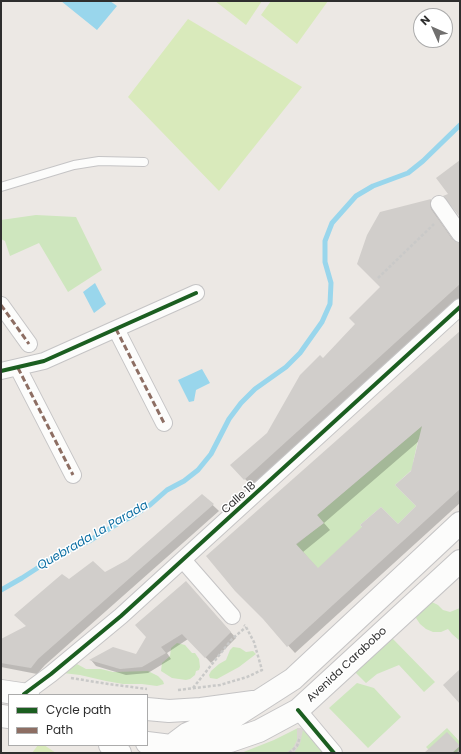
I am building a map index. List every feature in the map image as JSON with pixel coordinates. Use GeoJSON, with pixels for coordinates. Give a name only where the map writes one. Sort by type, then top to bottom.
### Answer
{"type":"FeatureCollection","features":[{"type":"Feature","properties":{"kind":"main road"},"geometry":{"type":"LineString","coordinates":[[171,750],[187,734],[203,727],[226,722],[293,679],[460,523]]}},
{"type":"Feature","properties":{"kind":"main road","name":"Avenida Carabobo"},"geometry":{"type":"LineString","coordinates":[[148,743],[171,750],[204,747],[230,742],[259,731],[298,710],[460,561]]}},
{"type":"Feature","properties":{"kind":"main road"},"geometry":{"type":"LineString","coordinates":[[1,691],[20,694]]}},
{"type":"Feature","properties":{"kind":"main road"},"geometry":{"type":"LineString","coordinates":[[148,699],[169,711],[201,709],[258,701]]}},
{"type":"Feature","properties":{"kind":"main road"},"geometry":{"type":"LineString","coordinates":[[111,746],[120,753]]}},
{"type":"Feature","properties":{"kind":"street"},"geometry":{"type":"LineString","coordinates":[[443,209],[460,234]]}},
{"type":"Feature","properties":{"kind":"street"},"geometry":{"type":"LineString","coordinates":[[1,371],[44,361],[196,293]]}},
{"type":"Feature","properties":{"kind":"street"},"geometry":{"type":"LineString","coordinates":[[1,305],[29,344]]}},
{"type":"Feature","properties":{"kind":"street","name":"Calle 18"},"geometry":{"type":"LineString","coordinates":[[27,694],[121,616],[460,308]]}},
{"type":"Feature","properties":{"kind":"street"},"geometry":{"type":"LineString","coordinates":[[116,329],[164,423]]}},
{"type":"Feature","properties":{"kind":"street"},"geometry":{"type":"LineString","coordinates":[[18,368],[74,475]]}},
{"type":"Feature","properties":{"kind":"street"},"geometry":{"type":"LineString","coordinates":[[183,560],[232,616]]}},
{"type":"Feature","properties":{"kind":"street"},"geometry":{"type":"LineString","coordinates":[[298,710],[334,753]]}},
{"type":"Feature","properties":{"kind":"lane"},"geometry":{"type":"LineString","coordinates":[[1,187],[74,165],[99,161],[144,162]]}},
{"type":"Feature","properties":{"kind":"path"},"geometry":{"type":"LineString","coordinates":[[378,278],[438,220],[443,209]]}},
{"type":"Feature","properties":{"kind":"path"},"geometry":{"type":"LineString","coordinates":[[171,690],[220,685],[247,677],[262,670],[254,642],[246,627],[232,616]]}},
{"type":"Feature","properties":{"kind":"path"},"geometry":{"type":"LineString","coordinates":[[192,689],[232,640],[246,627]]}},
{"type":"Feature","properties":{"kind":"path"},"geometry":{"type":"LineString","coordinates":[[52,674],[108,684],[135,694]]}},
{"type":"Feature","properties":{"kind":"path"},"geometry":{"type":"LineString","coordinates":[[290,753],[297,746],[301,733]]}},
{"type":"Feature","properties":{"kind":"green space"},"geometry":{"type":"Polygon","coordinates":[[[215,1],[262,1],[246,25],[215,1]]]}},
{"type":"Feature","properties":{"kind":"green space"},"geometry":{"type":"Polygon","coordinates":[[[271,1],[328,1],[297,44],[261,15],[271,1]]]}},
{"type":"Feature","properties":{"kind":"green space"},"geometry":{"type":"Polygon","coordinates":[[[188,19],[302,87],[219,191],[128,97],[188,19]]]}},
{"type":"Feature","properties":{"kind":"green space"},"geometry":{"type":"Polygon","coordinates":[[[36,215],[76,217],[102,270],[68,292],[39,243],[10,256],[5,241],[1,239],[1,220],[36,215]]]}},
{"type":"Feature","properties":{"kind":"green space"},"geometry":{"type":"Polygon","coordinates":[[[423,425],[426,433],[418,440],[413,463],[416,466],[395,485],[416,506],[398,524],[381,507],[360,525],[374,540],[318,569],[282,556],[323,523],[317,515],[423,425]]]}},
{"type":"Feature","properties":{"kind":"green space"},"geometry":{"type":"Polygon","coordinates":[[[432,602],[443,610],[450,612],[460,608],[460,641],[448,629],[441,632],[433,632],[420,624],[416,618],[417,612],[424,605],[432,602]]]}},
{"type":"Feature","properties":{"kind":"green space"},"geometry":{"type":"Polygon","coordinates":[[[392,638],[435,682],[424,692],[399,665],[377,674],[366,683],[355,672],[392,638]]]}},
{"type":"Feature","properties":{"kind":"green space"},"geometry":{"type":"Polygon","coordinates":[[[177,643],[185,645],[192,653],[195,653],[199,659],[199,670],[196,671],[195,675],[190,679],[186,680],[172,678],[161,671],[162,663],[170,656],[171,648],[177,643]]]}},
{"type":"Feature","properties":{"kind":"green space"},"geometry":{"type":"Polygon","coordinates":[[[233,647],[240,648],[246,652],[253,651],[256,654],[239,667],[217,679],[210,678],[209,675],[211,671],[226,660],[230,650],[233,647]]]}},
{"type":"Feature","properties":{"kind":"green space"},"geometry":{"type":"Polygon","coordinates":[[[77,664],[86,669],[101,669],[113,672],[148,671],[158,676],[164,684],[157,686],[123,684],[63,673],[77,664]]]}},
{"type":"Feature","properties":{"kind":"green space"},"geometry":{"type":"Polygon","coordinates":[[[357,683],[374,688],[401,717],[368,748],[329,708],[357,683]]]}},
{"type":"Feature","properties":{"kind":"green space"},"geometry":{"type":"Polygon","coordinates":[[[298,728],[302,729],[325,753],[241,753],[274,740],[298,728]]]}},
{"type":"Feature","properties":{"kind":"green space"},"geometry":{"type":"Polygon","coordinates":[[[447,728],[460,742],[460,749],[456,753],[432,753],[426,747],[447,728]]]}},
{"type":"Feature","properties":{"kind":"green space"},"geometry":{"type":"Polygon","coordinates":[[[37,746],[46,746],[56,753],[32,753],[37,746]]]}},
{"type":"Feature","properties":{"kind":"shaded area"},"geometry":{"type":"Polygon","coordinates":[[[297,728],[301,728],[303,730],[300,744],[294,753],[286,753],[293,748],[297,740],[297,728]]]}},
{"type":"Feature","properties":{"kind":"water"},"geometry":{"type":"Polygon","coordinates":[[[61,1],[110,1],[117,6],[97,30],[61,1]]]}},
{"type":"Feature","properties":{"kind":"water"},"geometry":{"type":"Polygon","coordinates":[[[95,283],[106,304],[94,313],[83,292],[95,283]]]}},
{"type":"Feature","properties":{"kind":"water"},"geometry":{"type":"Polygon","coordinates":[[[202,369],[210,383],[196,390],[194,401],[189,402],[178,380],[202,369]]]}},
{"type":"Feature","properties":{"kind":"building"},"geometry":{"type":"Polygon","coordinates":[[[460,160],[460,217],[443,196],[448,194],[436,178],[460,160]]]}},
{"type":"Feature","properties":{"kind":"building"},"geometry":{"type":"Polygon","coordinates":[[[431,199],[431,209],[452,239],[460,243],[460,284],[244,480],[230,465],[267,433],[300,375],[320,355],[323,358],[355,324],[349,318],[380,287],[357,264],[367,235],[380,212],[431,199]]]}},
{"type":"Feature","properties":{"kind":"building"},"geometry":{"type":"Polygon","coordinates":[[[460,331],[460,489],[287,647],[263,619],[235,591],[206,556],[460,331]],[[422,426],[317,515],[324,523],[296,544],[318,568],[362,527],[360,525],[381,507],[398,524],[416,506],[395,485],[411,471],[422,426]]]}},
{"type":"Feature","properties":{"kind":"building"},"geometry":{"type":"Polygon","coordinates":[[[202,494],[214,504],[38,659],[31,668],[1,663],[1,639],[26,626],[14,615],[62,574],[69,579],[93,561],[105,572],[127,560],[202,494]]]}},
{"type":"Feature","properties":{"kind":"building"},"geometry":{"type":"Polygon","coordinates":[[[186,581],[231,632],[205,658],[182,634],[161,647],[166,653],[142,667],[120,669],[89,660],[113,647],[136,654],[146,637],[135,625],[186,581]]]}},
{"type":"Feature","properties":{"kind":"building"},"geometry":{"type":"Polygon","coordinates":[[[460,669],[460,704],[443,685],[460,669]]]}},
{"type":"Feature","properties":{"kind":"building"},"geometry":{"type":"Polygon","coordinates":[[[447,732],[460,746],[452,753],[424,753],[447,732]]]}},
{"type":"Feature","properties":{"kind":"waterway","name":"Quebrada La Parada"},"geometry":{"type":"LineString","coordinates":[[1,590],[56,556],[89,541],[133,516],[150,505],[167,490],[184,481],[198,470],[211,454],[229,419],[241,403],[255,389],[286,367],[300,353],[322,322],[330,304],[331,283],[325,262],[325,241],[332,223],[356,196],[373,186],[408,173],[423,161],[460,125]]}},
{"type":"Feature","properties":{"kind":"marked path"},"geometry":{"type":"LineString","coordinates":[[1,305],[29,344]]}},
{"type":"Feature","properties":{"kind":"marked path"},"geometry":{"type":"LineString","coordinates":[[116,329],[164,423]]}},
{"type":"Feature","properties":{"kind":"marked path"},"geometry":{"type":"LineString","coordinates":[[18,368],[73,475]]}},
{"type":"Feature","properties":{"kind":"cycle path"},"geometry":{"type":"LineString","coordinates":[[1,371],[44,361],[196,293]]}},
{"type":"Feature","properties":{"kind":"cycle path"},"geometry":{"type":"LineString","coordinates":[[24,694],[51,674],[121,616],[460,307]]}},
{"type":"Feature","properties":{"kind":"cycle path"},"geometry":{"type":"LineString","coordinates":[[298,710],[334,753]]}}]}
